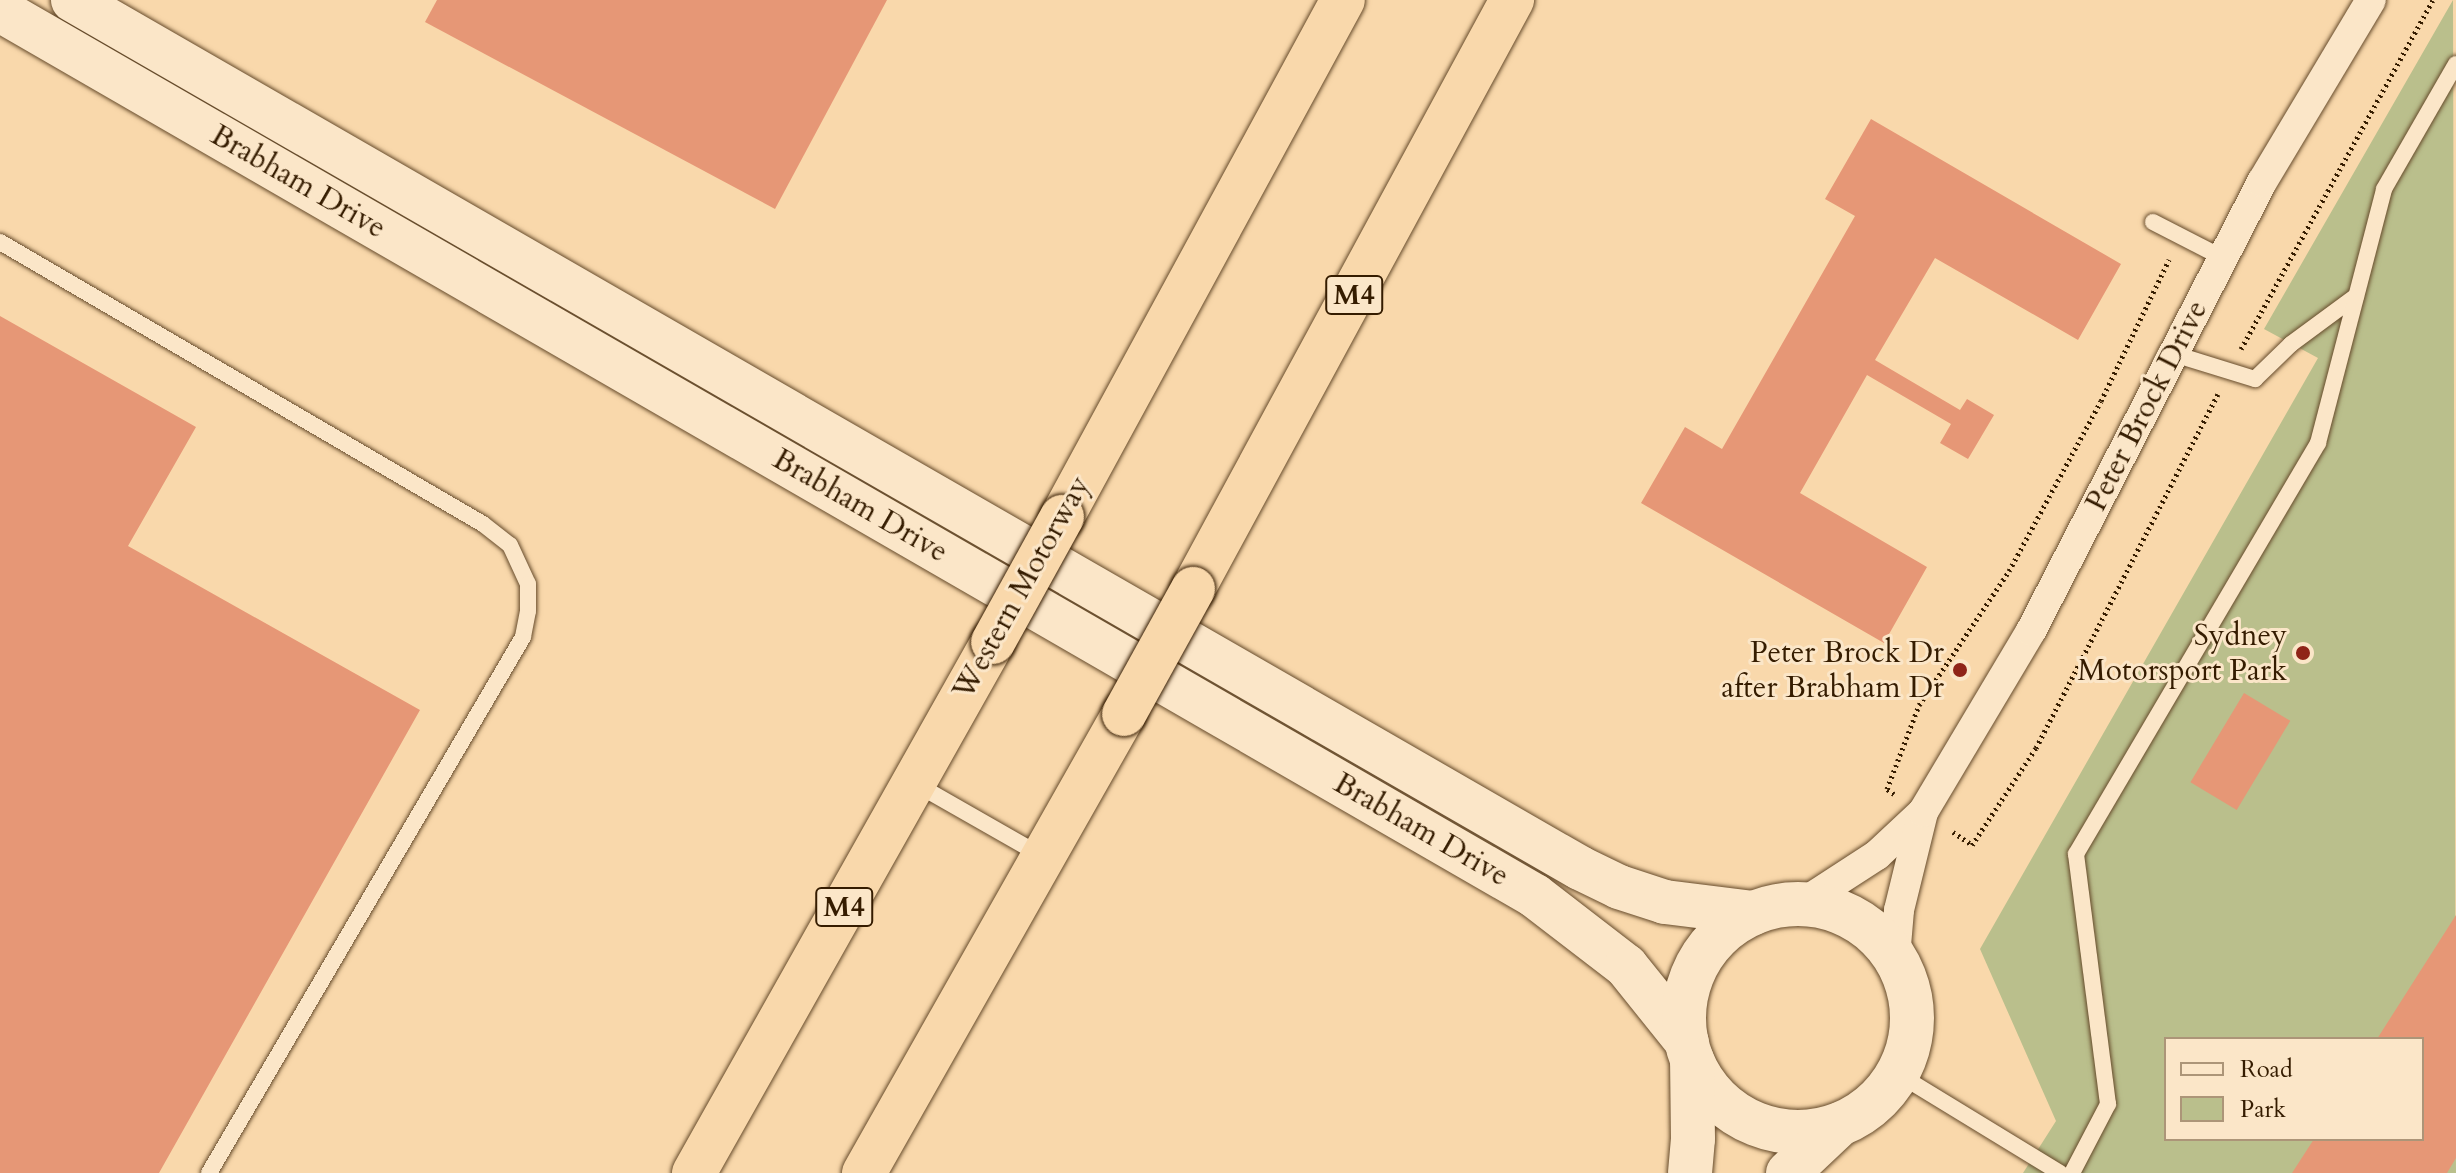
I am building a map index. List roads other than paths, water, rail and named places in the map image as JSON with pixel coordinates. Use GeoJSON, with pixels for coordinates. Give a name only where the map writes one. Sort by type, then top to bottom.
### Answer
{"type":"FeatureCollection","features":[{"type":"Feature","properties":{"kind":"highway","name":"Western Motorway"},"geometry":{"type":"LineString","coordinates":[[694,1173],[993,642],[1343,0]]}},
{"type":"Feature","properties":{"kind":"highway","name":"M4"},"geometry":{"type":"LineString","coordinates":[[864,1173],[1124,714],[1512,0]]}},
{"type":"Feature","properties":{"kind":"main road","name":"Brabham Drive"},"geometry":{"type":"LineString","coordinates":[[73,0],[1580,868],[1619,887],[1665,902],[1753,913]]}},
{"type":"Feature","properties":{"kind":"main road","name":"Brabham Drive"},"geometry":{"type":"LineString","coordinates":[[0,10],[1535,896],[1626,966],[1689,1050]]}},
{"type":"Feature","properties":{"kind":"main road"},"geometry":{"type":"LineString","coordinates":[[1690,1173],[1689,1050],[1684,1020],[1692,976],[1716,938],[1753,913],[1803,903],[1831,908],[1855,919],[1877,936],[1895,957],[1906,979],[1911,1003],[1909,1040],[1898,1074],[1873,1104],[1840,1124],[1788,1173]]}},
{"type":"Feature","properties":{"kind":"main road"},"geometry":{"type":"LineString","coordinates":[[1689,1050],[1715,1097],[1752,1123],[1796,1133],[1840,1124]]}},
{"type":"Feature","properties":{"kind":"street","name":"Peter Brock Drive"},"geometry":{"type":"LineString","coordinates":[[1803,903],[1877,855],[1923,812],[2031,631],[2221,257],[2371,0]]}},
{"type":"Feature","properties":{"kind":"street","name":"Peter Brock Drive"},"geometry":{"type":"LineString","coordinates":[[1895,957],[1899,910],[1923,812]]}},
{"type":"Feature","properties":{"kind":"lane"},"geometry":{"type":"LineString","coordinates":[[2072,1173],[2108,1104],[2076,854],[2318,443],[2384,189],[2456,64]]}},
{"type":"Feature","properties":{"kind":"lane"},"geometry":{"type":"LineString","coordinates":[[2153,222],[2221,257]]}},
{"type":"Feature","properties":{"kind":"lane"},"geometry":{"type":"LineString","coordinates":[[0,242],[483,524],[510,545],[528,584],[528,611],[523,637],[209,1173]]}},
{"type":"Feature","properties":{"kind":"lane"},"geometry":{"type":"LineString","coordinates":[[2174,354],[2255,379],[2291,344],[2356,296]]}},
{"type":"Feature","properties":{"kind":"lane"},"geometry":{"type":"LineString","coordinates":[[914,783],[1043,856]]}},
{"type":"Feature","properties":{"kind":"lane"},"geometry":{"type":"LineString","coordinates":[[1898,1074],[2060,1173]]}},
{"type":"Feature","properties":{"kind":"place","name":"Sydney Motorsport Park"},"geometry":{"type":"Point","coordinates":[2303,653]}},
{"type":"Feature","properties":{"kind":"place","name":"Peter Brock Dr after Brabham Dr"},"geometry":{"type":"Point","coordinates":[1960,670]}}]}
